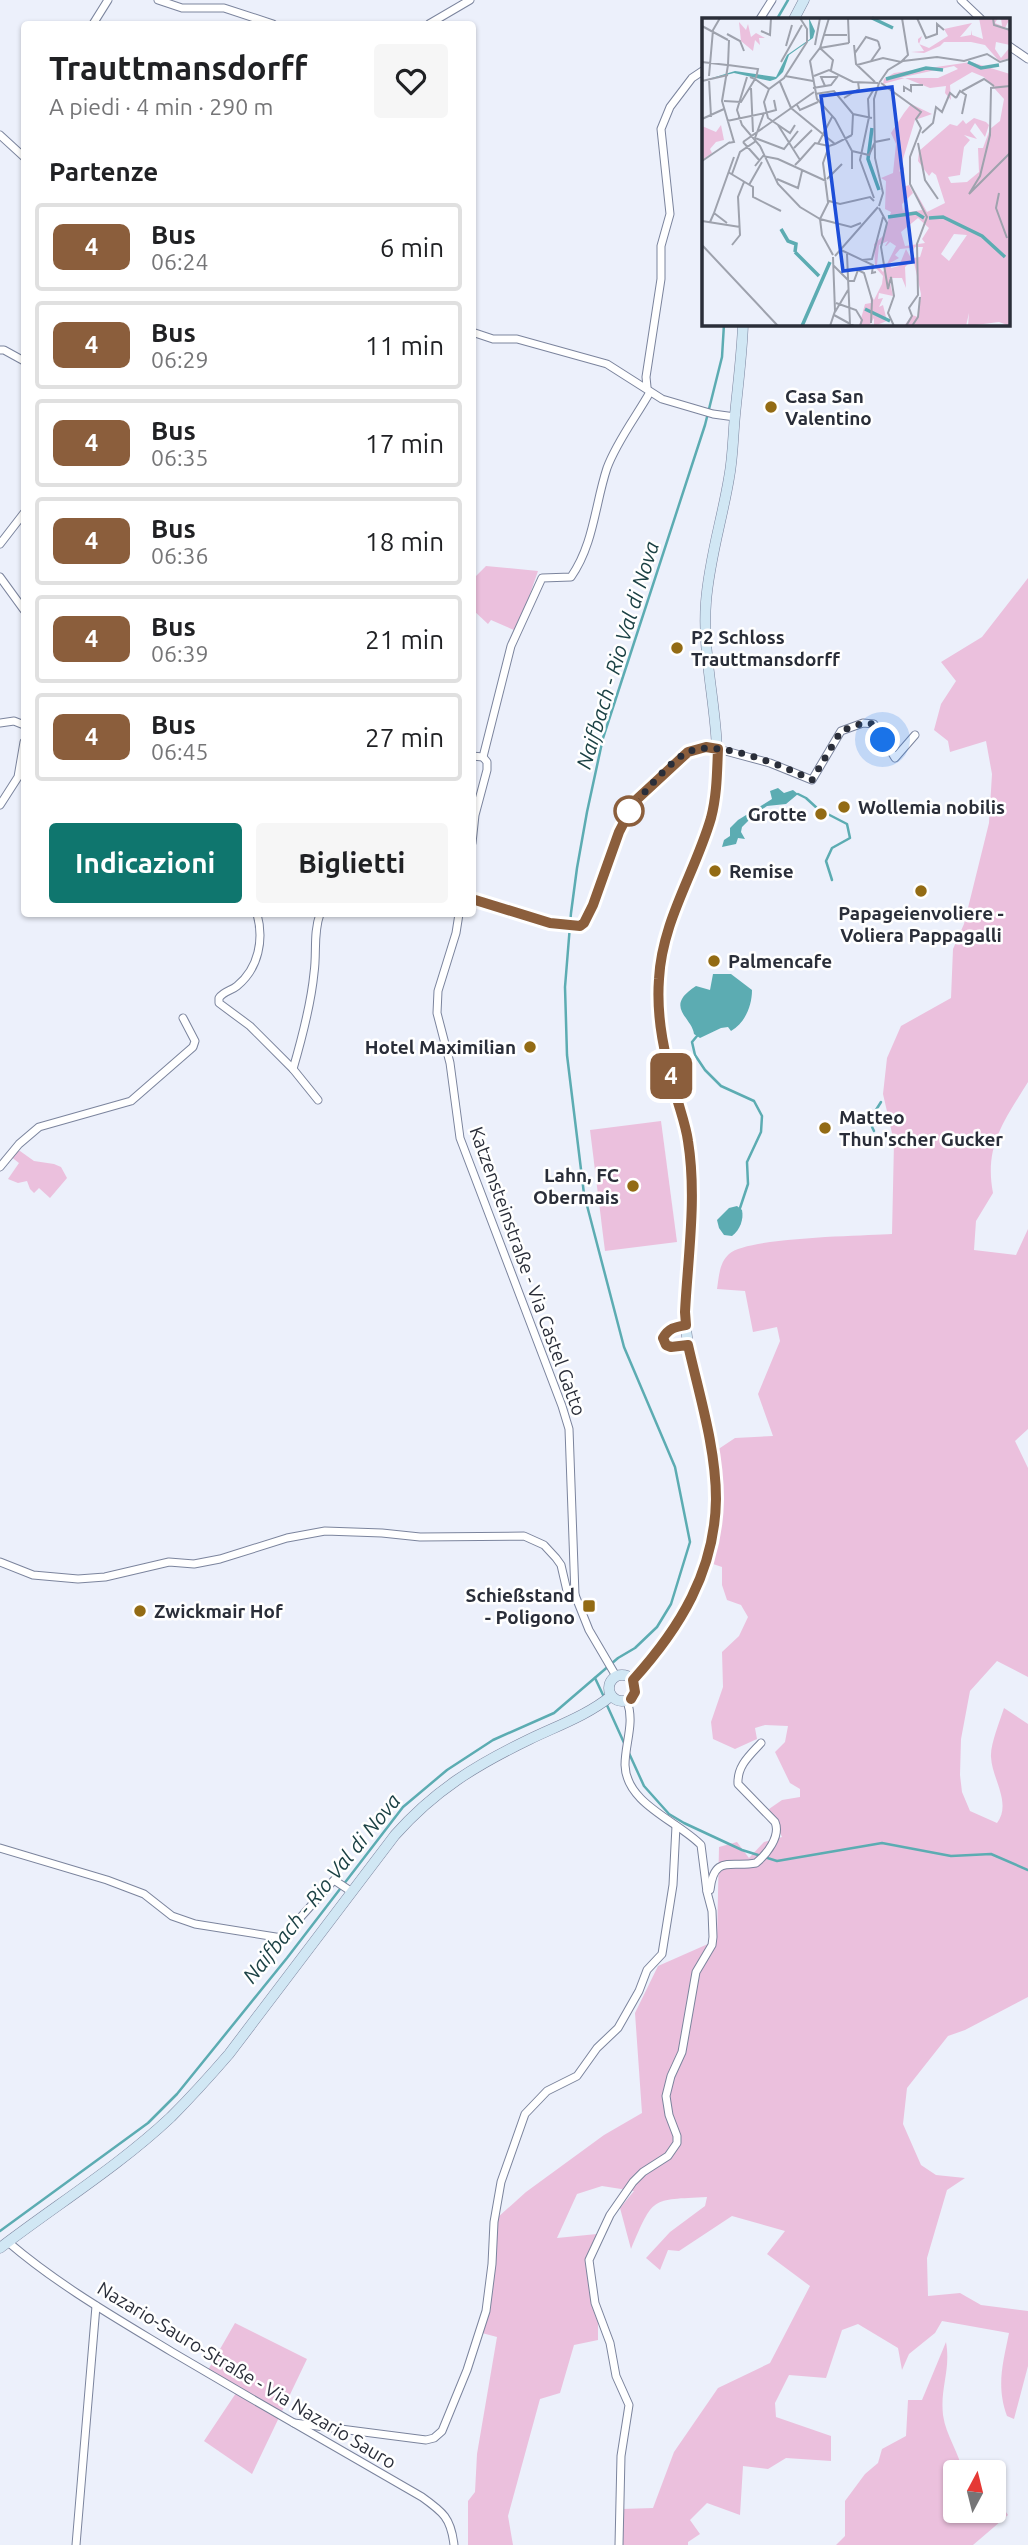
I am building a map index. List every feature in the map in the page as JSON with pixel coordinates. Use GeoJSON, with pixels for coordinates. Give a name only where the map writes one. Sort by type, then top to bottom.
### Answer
{"type":"FeatureCollection","features":[{"type":"Feature","properties":{"kind":"main road"},"geometry":{"type":"LineString","coordinates":[[795,18],[804,0]]}},
{"type":"Feature","properties":{"kind":"main road"},"geometry":{"type":"LineString","coordinates":[[633,1680],[660,1650],[688,1606],[707,1556],[716,1499],[714,1472],[686,1325],[692,1204],[688,1139],[665,1056],[658,1012],[660,957],[682,888],[701,847],[713,807],[718,749],[705,644],[705,614],[711,560],[730,472],[743,326]]}},
{"type":"Feature","properties":{"kind":"main road"},"geometry":{"type":"LineString","coordinates":[[607,1699],[614,1673],[633,1680]]}},
{"type":"Feature","properties":{"kind":"main road"},"geometry":{"type":"LineString","coordinates":[[4,2245],[130,2152],[201,2087],[229,2054],[350,1891],[422,1806],[447,1785],[497,1755],[607,1699],[627,1701],[635,1692],[633,1680]]}},
{"type":"Feature","properties":{"kind":"street"},"geometry":{"type":"LineString","coordinates":[[95,21],[108,0]]}},
{"type":"Feature","properties":{"kind":"street"},"geometry":{"type":"LineString","coordinates":[[158,0],[182,8],[201,4],[263,21]]}},
{"type":"Feature","properties":{"kind":"street"},"geometry":{"type":"LineString","coordinates":[[434,21],[470,0]]}},
{"type":"Feature","properties":{"kind":"street"},"geometry":{"type":"LineString","coordinates":[[761,18],[772,0]]}},
{"type":"Feature","properties":{"kind":"street"},"geometry":{"type":"LineString","coordinates":[[961,0],[980,18]]}},
{"type":"Feature","properties":{"kind":"street"},"geometry":{"type":"LineString","coordinates":[[1010,47],[1028,59]]}},
{"type":"Feature","properties":{"kind":"street"},"geometry":{"type":"LineString","coordinates":[[483,758],[511,646],[526,617],[538,584],[547,576],[571,577],[577,569],[590,541],[612,455],[648,389],[646,377],[661,279],[661,246],[670,214],[661,129],[670,107],[692,78],[702,70]]}},
{"type":"Feature","properties":{"kind":"street"},"geometry":{"type":"LineString","coordinates":[[0,135],[21,155]]}},
{"type":"Feature","properties":{"kind":"street"},"geometry":{"type":"LineString","coordinates":[[476,333],[493,339],[517,339],[607,364],[662,399],[713,414],[735,417]]}},
{"type":"Feature","properties":{"kind":"street"},"geometry":{"type":"LineString","coordinates":[[0,350],[21,359]]}},
{"type":"Feature","properties":{"kind":"street"},"geometry":{"type":"LineString","coordinates":[[0,544],[21,517]]}},
{"type":"Feature","properties":{"kind":"street"},"geometry":{"type":"LineString","coordinates":[[0,578],[21,606]]}},
{"type":"Feature","properties":{"kind":"street"},"geometry":{"type":"LineString","coordinates":[[0,723],[14,721],[21,724]]}},
{"type":"Feature","properties":{"kind":"street"},"geometry":{"type":"LineString","coordinates":[[476,900],[563,926],[572,927],[584,923],[606,872],[619,832],[635,801],[688,752],[706,747],[718,749],[770,763],[812,780],[841,731],[863,723],[874,724],[895,758],[915,734]]}},
{"type":"Feature","properties":{"kind":"street"},"geometry":{"type":"LineString","coordinates":[[476,757],[487,762],[476,812]]}},
{"type":"Feature","properties":{"kind":"street"},"geometry":{"type":"LineString","coordinates":[[0,805],[18,778],[21,760]]}},
{"type":"Feature","properties":{"kind":"street"},"geometry":{"type":"LineString","coordinates":[[258,917],[262,935],[258,956],[237,986],[224,992],[219,1003],[250,1026],[293,1069],[318,1100]]}},
{"type":"Feature","properties":{"kind":"street"},"geometry":{"type":"LineString","coordinates":[[293,1069],[315,972],[316,925],[319,917]]}},
{"type":"Feature","properties":{"kind":"street","name":"Katzensteinstraße - Via Castel Gatto"},"geometry":{"type":"LineString","coordinates":[[459,917],[438,991],[437,1013],[450,1063],[460,1138],[528,1313],[569,1429],[576,1595],[589,1630],[614,1673]]}},
{"type":"Feature","properties":{"kind":"street"},"geometry":{"type":"LineString","coordinates":[[0,1167],[19,1144],[39,1127],[131,1101],[193,1047],[195,1041],[183,1018]]}},
{"type":"Feature","properties":{"kind":"street"},"geometry":{"type":"LineString","coordinates":[[0,1562],[33,1575],[105,1577],[169,1562],[194,1564],[220,1559],[287,1538],[325,1531],[419,1537],[524,1536],[544,1545],[556,1558],[561,1565],[567,1591],[576,1595]]}},
{"type":"Feature","properties":{"kind":"street"},"geometry":{"type":"LineString","coordinates":[[619,2545],[621,2456],[629,2405],[616,2376],[610,2343],[595,2303],[589,2260],[610,2215],[633,2182],[668,2156],[677,2143],[666,2096],[671,2076],[682,2052],[696,1972],[712,1945],[712,1911],[701,1845],[641,1798],[631,1785],[625,1766],[631,1714],[627,1701]]}},
{"type":"Feature","properties":{"kind":"street"},"geometry":{"type":"LineString","coordinates":[[707,1892],[716,1869],[733,1862],[748,1865],[762,1857],[776,1835],[778,1828],[775,1822],[740,1788],[737,1776],[742,1764],[761,1743]]}},
{"type":"Feature","properties":{"kind":"street"},"geometry":{"type":"LineString","coordinates":[[294,2423],[426,2440],[434,2438],[442,2431],[467,2370],[486,2311],[494,2222],[501,2182],[525,2114],[547,2091],[577,2076],[597,2048],[618,2028],[639,1991],[647,1970],[662,1954],[673,1885],[676,1826]]}},
{"type":"Feature","properties":{"kind":"street"},"geometry":{"type":"LineString","coordinates":[[0,1849],[107,1880],[144,1894],[172,1916],[195,1924],[282,1938],[334,1880],[350,1891]]}},
{"type":"Feature","properties":{"kind":"street","name":"Nazario-Sauro-Straße - Via Nazario Sauro"},"geometry":{"type":"LineString","coordinates":[[4,2245],[96,2306],[422,2497],[442,2511],[452,2531],[454,2545]]}},
{"type":"Feature","properties":{"kind":"street"},"geometry":{"type":"LineString","coordinates":[[76,2545],[96,2306]]}},
{"type":"Feature","properties":{"kind":"shaded area"},"geometry":{"type":"Polygon","coordinates":[[[486,566],[538,571],[521,620],[514,630],[491,620],[488,624],[476,613],[476,576],[486,566]]]}},
{"type":"Feature","properties":{"kind":"shaded area"},"geometry":{"type":"Polygon","coordinates":[[[1028,578],[1028,1082],[998,1134],[991,1161],[993,1193],[976,1221],[974,1250],[1016,1255],[1028,1229],[1028,1429],[1015,1441],[1028,1468],[1028,1677],[997,1661],[970,1691],[961,1739],[960,1775],[962,1792],[970,1811],[997,1823],[1003,1807],[991,1752],[1004,1708],[1028,1724],[1028,1997],[948,2036],[907,2088],[903,2124],[921,2165],[936,2175],[965,2178],[947,2190],[927,2258],[928,2296],[960,2293],[981,2305],[1028,2311],[1028,2366],[1014,2419],[1007,2416],[1001,2384],[1009,2333],[942,2321],[935,2333],[909,2354],[902,2370],[898,2348],[858,2324],[842,2330],[826,2378],[789,2375],[775,2403],[776,2417],[831,2436],[831,2461],[786,2458],[768,2469],[743,2466],[740,2515],[707,2503],[690,2520],[700,2534],[688,2542],[688,2545],[623,2545],[622,2509],[653,2508],[674,2452],[718,2388],[770,2363],[810,2286],[767,2254],[785,2231],[732,2216],[679,2251],[668,2250],[660,2270],[646,2258],[670,2232],[705,2206],[707,2197],[674,2199],[656,2204],[645,2219],[631,2249],[620,2208],[634,2191],[602,2186],[577,2194],[557,2238],[597,2234],[588,2260],[598,2309],[598,2340],[574,2345],[560,2393],[540,2399],[508,2516],[513,2545],[468,2545],[468,2501],[475,2492],[477,2454],[497,2337],[482,2333],[497,2218],[526,2192],[604,2135],[642,2113],[635,2013],[658,1966],[717,1940],[719,1847],[737,1842],[749,1858],[764,1842],[782,1837],[769,1809],[782,1800],[800,1797],[800,1789],[790,1783],[775,1752],[785,1742],[788,1726],[765,1725],[755,1728],[757,1739],[735,1749],[713,1739],[711,1722],[723,1687],[722,1652],[739,1636],[748,1617],[741,1605],[727,1600],[722,1585],[722,1567],[713,1564],[723,1500],[717,1450],[735,1438],[773,1436],[758,1394],[780,1341],[777,1327],[753,1332],[745,1291],[717,1289],[719,1275],[729,1254],[740,1248],[806,1238],[892,1234],[894,1142],[883,1094],[887,1058],[901,1026],[951,998],[953,949],[964,924],[989,823],[992,774],[986,741],[950,752],[948,741],[934,730],[941,704],[956,681],[941,662],[982,637],[1028,578]]]}},
{"type":"Feature","properties":{"kind":"shaded area","name":"Lahn, FC Obermais"},"geometry":{"type":"Polygon","coordinates":[[[661,1121],[677,1242],[605,1251],[590,1130],[661,1121]]]}},
{"type":"Feature","properties":{"kind":"shaded area"},"geometry":{"type":"Polygon","coordinates":[[[15,1151],[20,1151],[34,1161],[61,1167],[67,1178],[50,1198],[39,1188],[34,1193],[27,1181],[18,1183],[8,1179],[19,1163],[10,1156],[15,1151]]]}},
{"type":"Feature","properties":{"kind":"shaded area"},"geometry":{"type":"Polygon","coordinates":[[[235,2323],[307,2359],[252,2474],[204,2441],[236,2393],[208,2370],[235,2323]]]}},
{"type":"Feature","properties":{"kind":"shaded area"},"geometry":{"type":"Polygon","coordinates":[[[946,2342],[943,2415],[960,2460],[943,2460],[943,2524],[998,2524],[973,2545],[836,2545],[845,2536],[845,2501],[865,2474],[878,2463],[882,2449],[906,2436],[908,2400],[922,2400],[946,2342]]]}},
{"type":"Feature","properties":{"kind":"water"},"geometry":{"type":"Polygon","coordinates":[[[778,788],[784,793],[793,790],[798,794],[786,804],[767,806],[754,815],[742,827],[741,832],[745,839],[738,838],[736,844],[722,847],[724,840],[730,836],[730,828],[772,799],[770,791],[778,788]]]}},
{"type":"Feature","properties":{"kind":"water"},"geometry":{"type":"Polygon","coordinates":[[[713,974],[731,974],[752,990],[751,1002],[747,1014],[736,1028],[731,1031],[728,1027],[721,1028],[700,1038],[694,1034],[682,1012],[681,1000],[696,986],[710,990],[713,974]]]}},
{"type":"Feature","properties":{"kind":"water"},"geometry":{"type":"Polygon","coordinates":[[[737,1206],[742,1210],[741,1224],[732,1236],[724,1235],[717,1220],[729,1208],[737,1206]]]}},
{"type":"Feature","properties":{"kind":"waterway","name":"Naifbach - Rio Val di Nova"},"geometry":{"type":"LineString","coordinates":[[778,18],[788,0]]}},
{"type":"Feature","properties":{"kind":"waterway","name":"Naifbach - Rio Val di Nova"},"geometry":{"type":"LineString","coordinates":[[0,2231],[148,2123],[177,2094],[287,1958],[403,1807],[447,1770],[493,1740],[554,1713],[618,1658],[635,1648],[657,1627],[671,1604],[690,1542],[675,1467],[624,1347],[584,1194],[567,1055],[565,987],[577,868],[603,738],[705,425],[722,357],[724,326]]}},
{"type":"Feature","properties":{"kind":"waterway"},"geometry":{"type":"LineString","coordinates":[[798,794],[818,809],[847,824],[850,838],[832,848],[826,861],[832,880]]}},
{"type":"Feature","properties":{"kind":"waterway"},"geometry":{"type":"LineString","coordinates":[[697,1036],[692,1042],[695,1055],[705,1070],[721,1086],[754,1101],[762,1116],[761,1132],[747,1162],[748,1184],[740,1208]]}},
{"type":"Feature","properties":{"kind":"waterway"},"geometry":{"type":"LineString","coordinates":[[874,1131],[872,1120],[881,1102]]}},
{"type":"Feature","properties":{"kind":"waterway"},"geometry":{"type":"LineString","coordinates":[[595,1678],[604,1697]]}},
{"type":"Feature","properties":{"kind":"waterway"},"geometry":{"type":"LineString","coordinates":[[606,1703],[625,1745]]}},
{"type":"Feature","properties":{"kind":"waterway"},"geometry":{"type":"LineString","coordinates":[[628,1751],[644,1786],[669,1814],[742,1850],[777,1861],[882,1843],[951,1856],[991,1854],[1028,1870]]}},
{"type":"Feature","properties":{"kind":"bus line","name":"4"},"geometry":{"type":"LineString","coordinates":[[476,900],[550,923],[580,926],[593,905],[619,832],[635,801],[688,752],[706,747],[718,749],[716,789],[711,817],[670,925],[660,957],[658,984],[658,1012],[665,1056],[688,1139],[692,1204],[686,1325],[673,1327],[663,1338],[666,1345],[671,1347],[688,1345],[708,1438],[716,1499],[707,1556],[699,1582],[673,1632],[633,1680],[636,1688],[631,1699]]}},
{"type":"Feature","properties":{"kind":"place","name":"Casa San Valentino"},"geometry":{"type":"Point","coordinates":[771,407]}},
{"type":"Feature","properties":{"kind":"place","name":"P2 Schloss Trauttmansdorff"},"geometry":{"type":"Point","coordinates":[677,648]}},
{"type":"Feature","properties":{"kind":"place","name":"Wollemia nobilis"},"geometry":{"type":"Point","coordinates":[844,807]}},
{"type":"Feature","properties":{"kind":"place","name":"Grotte"},"geometry":{"type":"Point","coordinates":[821,814]}},
{"type":"Feature","properties":{"kind":"place","name":"Remise"},"geometry":{"type":"Point","coordinates":[715,871]}},
{"type":"Feature","properties":{"kind":"place","name":"Papageienvoliere - Voliera Pappagalli"},"geometry":{"type":"Point","coordinates":[921,891]}},
{"type":"Feature","properties":{"kind":"place","name":"Palmencafe"},"geometry":{"type":"Point","coordinates":[714,961]}},
{"type":"Feature","properties":{"kind":"place","name":"Hotel Maximilian"},"geometry":{"type":"Point","coordinates":[530,1047]}},
{"type":"Feature","properties":{"kind":"place","name":"Matteo Thun'scher Gucker"},"geometry":{"type":"Point","coordinates":[825,1128]}},
{"type":"Feature","properties":{"kind":"place","name":"Lahn, FC Obermais"},"geometry":{"type":"Point","coordinates":[633,1186]}},
{"type":"Feature","properties":{"kind":"place","name":"Schießstand - Poligono"},"geometry":{"type":"Point","coordinates":[589,1606]}},
{"type":"Feature","properties":{"kind":"place","name":"Zwickmair Hof"},"geometry":{"type":"Point","coordinates":[140,1611]}},
{"type":"Feature","properties":{"kind":"route"},"geometry":{"type":"LineString","coordinates":[[629,811],[635,801],[688,752],[706,747],[718,749],[770,763],[812,780],[841,731],[863,723],[874,724],[883,740]]}}]}
